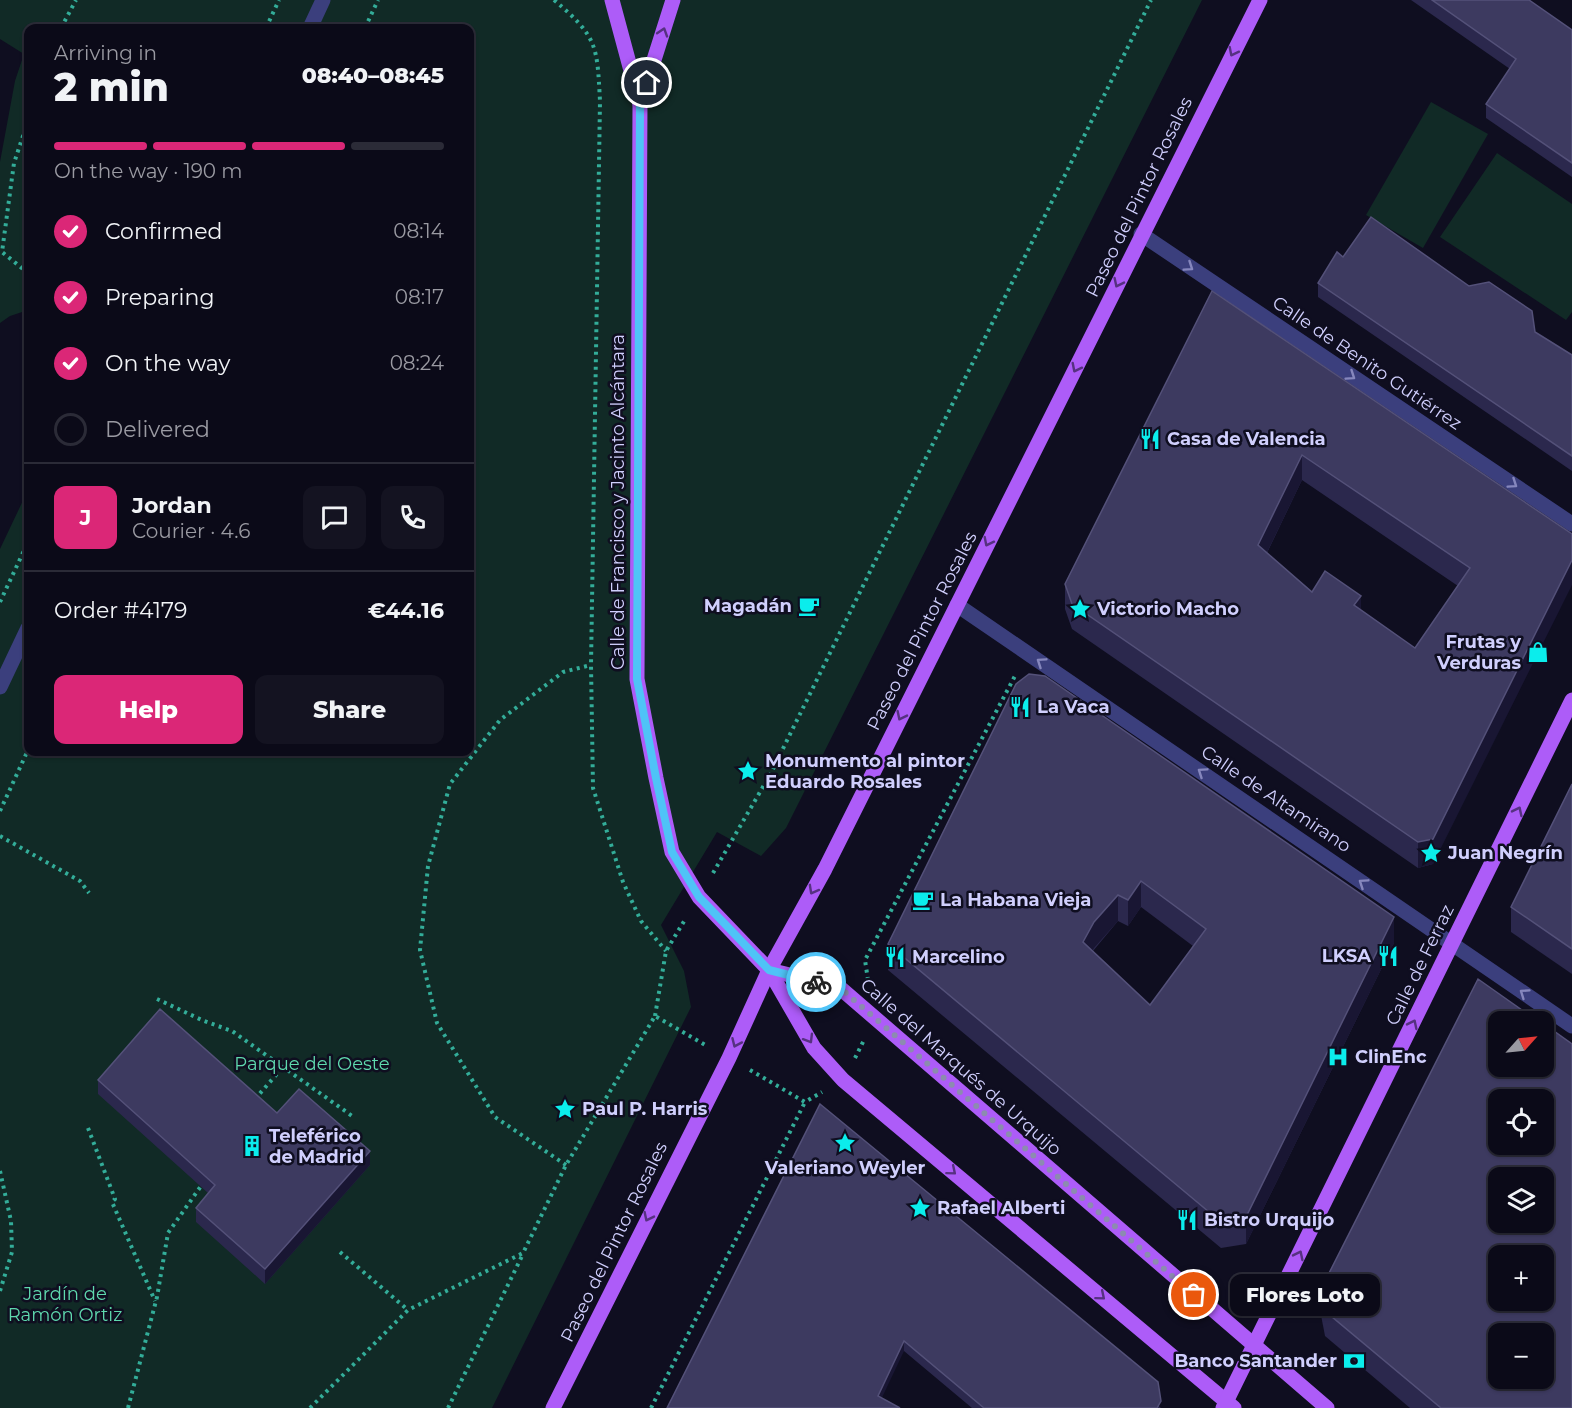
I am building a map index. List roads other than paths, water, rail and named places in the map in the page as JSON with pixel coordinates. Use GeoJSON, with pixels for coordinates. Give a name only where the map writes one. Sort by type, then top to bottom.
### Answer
{"type":"FeatureCollection","features":[{"type":"Feature","properties":{"kind":"main road","name":"Calle de Francisco y Jacinto Alcántara"},"geometry":{"type":"LineString","coordinates":[[612,0],[640,104],[637,679],[672,852],[699,897],[769,970]]}},
{"type":"Feature","properties":{"kind":"main road","name":"Calle de Francisco y Jacinto Alcántara"},"geometry":{"type":"LineString","coordinates":[[640,104],[673,0]]}},
{"type":"Feature","properties":{"kind":"main road","name":"Paseo del Pintor Rosales"},"geometry":{"type":"LineString","coordinates":[[553,1408],[729,1058],[769,970],[825,869],[1260,0]]}},
{"type":"Feature","properties":{"kind":"main road","name":"Calle de Ferraz"},"geometry":{"type":"LineString","coordinates":[[1228,1406],[1254,1345],[1572,700]]}},
{"type":"Feature","properties":{"kind":"main road","name":"Calle del Marqués de Urquijo"},"geometry":{"type":"LineString","coordinates":[[769,970],[839,987],[1327,1408]]}},
{"type":"Feature","properties":{"kind":"main road"},"geometry":{"type":"LineString","coordinates":[[769,970],[814,1048],[843,1080],[1228,1406]]}},
{"type":"Feature","properties":{"kind":"street"},"geometry":{"type":"LineString","coordinates":[[312,24],[323,0]]}},
{"type":"Feature","properties":{"kind":"street","name":"Calle de Benito Gutiérrez"},"geometry":{"type":"LineString","coordinates":[[1141,234],[1572,524]]}},
{"type":"Feature","properties":{"kind":"street","name":"Calle de Altamirano"},"geometry":{"type":"LineString","coordinates":[[957,605],[1572,1026]]}},
{"type":"Feature","properties":{"kind":"street"},"geometry":{"type":"LineString","coordinates":[[0,687],[24,636]]}},
{"type":"Feature","properties":{"kind":"place","name":"Casa de Valencia"},"geometry":{"type":"Point","coordinates":[1150,439]}},
{"type":"Feature","properties":{"kind":"place","name":"Magadán"},"geometry":{"type":"Point","coordinates":[809,606]}},
{"type":"Feature","properties":{"kind":"place","name":"Victorio Macho"},"geometry":{"type":"Point","coordinates":[1080,609]}},
{"type":"Feature","properties":{"kind":"place","name":"Frutas y Verduras"},"geometry":{"type":"Point","coordinates":[1538,652]}},
{"type":"Feature","properties":{"kind":"place","name":"La Vaca"},"geometry":{"type":"Point","coordinates":[1020,707]}},
{"type":"Feature","properties":{"kind":"place","name":"Monumento al pintor Eduardo Rosales"},"geometry":{"type":"Point","coordinates":[748,771]}},
{"type":"Feature","properties":{"kind":"place","name":"Juan Negrín"},"geometry":{"type":"Point","coordinates":[1431,853]}},
{"type":"Feature","properties":{"kind":"place","name":"La Habana Vieja"},"geometry":{"type":"Point","coordinates":[923,900]}},
{"type":"Feature","properties":{"kind":"place","name":"LKSA"},"geometry":{"type":"Point","coordinates":[1388,956]}},
{"type":"Feature","properties":{"kind":"place","name":"Marcelino"},"geometry":{"type":"Point","coordinates":[895,957]}},
{"type":"Feature","properties":{"kind":"place","name":"ClinEnc"},"geometry":{"type":"Point","coordinates":[1338,1057]}},
{"type":"Feature","properties":{"kind":"place","name":"Paul P. Harris"},"geometry":{"type":"Point","coordinates":[565,1109]}},
{"type":"Feature","properties":{"kind":"place","name":"Valeriano Weyler"},"geometry":{"type":"Point","coordinates":[845,1143]}},
{"type":"Feature","properties":{"kind":"place","name":"Teleférico de Madrid"},"geometry":{"type":"Point","coordinates":[252,1146]}},
{"type":"Feature","properties":{"kind":"place","name":"Rafael Alberti"},"geometry":{"type":"Point","coordinates":[920,1208]}},
{"type":"Feature","properties":{"kind":"place","name":"Bistro Urquijo"},"geometry":{"type":"Point","coordinates":[1187,1220]}},
{"type":"Feature","properties":{"kind":"place","name":"Flores Loto"},"geometry":{"type":"Point","coordinates":[1194,1295]}},
{"type":"Feature","properties":{"kind":"place","name":"Banco Santander"},"geometry":{"type":"Point","coordinates":[1354,1361]}},
{"type":"Feature","properties":{"kind":"park label","name":"Parque del Oeste"},"geometry":{"type":"Point","coordinates":[312,1064]}},
{"type":"Feature","properties":{"kind":"park label","name":"Jardín de Ramón Ortiz"},"geometry":{"type":"Point","coordinates":[65,1304]}}]}
